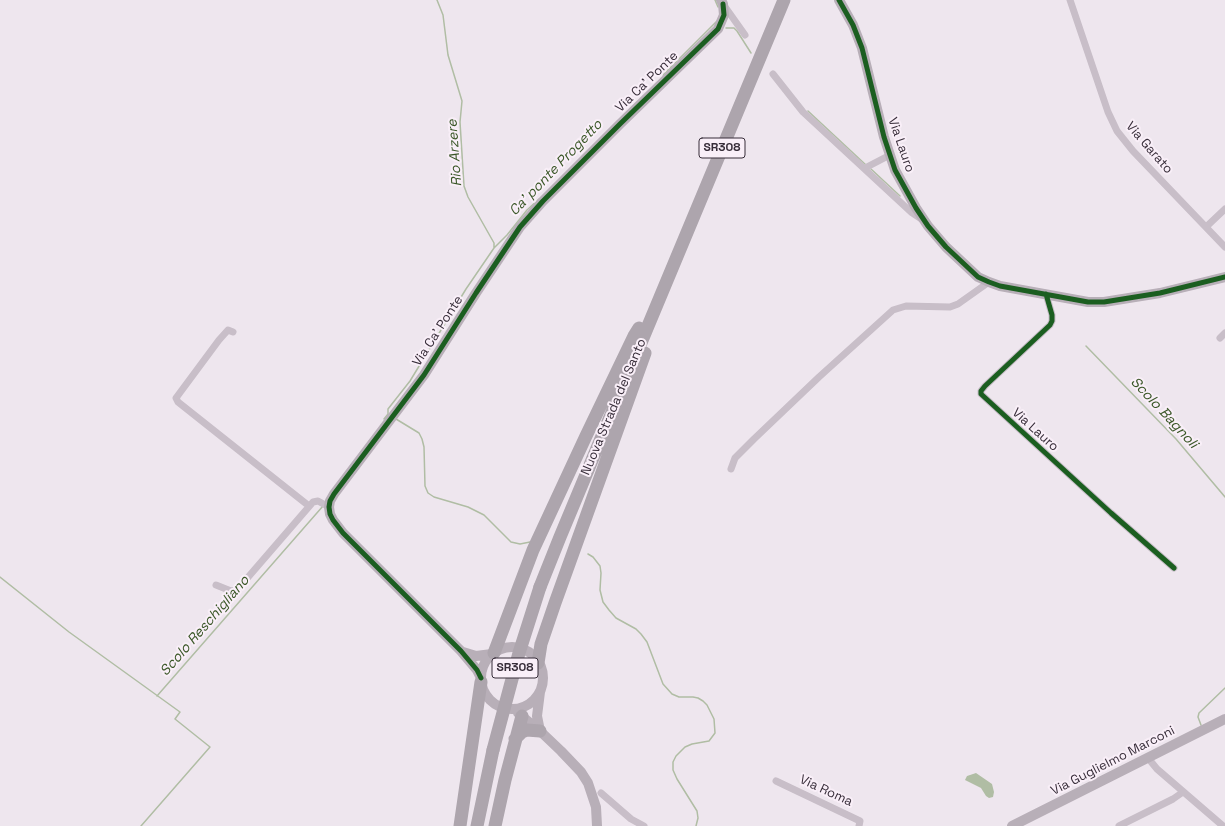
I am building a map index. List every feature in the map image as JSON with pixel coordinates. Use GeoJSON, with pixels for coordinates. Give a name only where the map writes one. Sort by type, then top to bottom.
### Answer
{"type":"FeatureCollection","features":[{"type":"Feature","properties":{"kind":"highway","name":"Nuova Strada del Santo"},"geometry":{"type":"LineString","coordinates":[[477,826],[493,750],[519,653],[540,587],[784,0]]}},
{"type":"Feature","properties":{"kind":"highway"},"geometry":{"type":"LineString","coordinates":[[493,653],[533,550],[586,436],[634,336],[660,297]]}},
{"type":"Feature","properties":{"kind":"highway"},"geometry":{"type":"LineString","coordinates":[[538,662],[543,637],[649,343],[660,297]]}},
{"type":"Feature","properties":{"kind":"highway"},"geometry":{"type":"LineString","coordinates":[[460,826],[481,680]]}},
{"type":"Feature","properties":{"kind":"highway"},"geometry":{"type":"LineString","coordinates":[[495,826],[515,739],[520,710]]}},
{"type":"Feature","properties":{"kind":"highway"},"geometry":{"type":"LineString","coordinates":[[515,739],[522,732],[527,730],[540,732]]}},
{"type":"Feature","properties":{"kind":"street","name":"Via Lauro"},"geometry":{"type":"LineString","coordinates":[[839,0],[853,25],[862,48],[895,170],[923,220],[946,247],[978,277],[1000,286],[1088,302],[1110,302],[1160,293],[1225,277]]}},
{"type":"Feature","properties":{"kind":"street","name":"Via Garato"},"geometry":{"type":"LineString","coordinates":[[1070,0],[1108,112],[1117,131],[1133,151],[1225,248]]}},
{"type":"Feature","properties":{"kind":"street"},"geometry":{"type":"LineString","coordinates":[[722,2],[745,35]]}},
{"type":"Feature","properties":{"kind":"street"},"geometry":{"type":"LineString","coordinates":[[721,25],[724,15],[722,2]]}},
{"type":"Feature","properties":{"kind":"street"},"geometry":{"type":"LineString","coordinates":[[721,25],[732,22],[737,24]]}},
{"type":"Feature","properties":{"kind":"street","name":"Via Ca' Ponte"},"geometry":{"type":"LineString","coordinates":[[329,507],[330,501],[334,494],[424,375],[520,227],[543,201],[721,25]]}},
{"type":"Feature","properties":{"kind":"street","name":"Via Lauro"},"geometry":{"type":"LineString","coordinates":[[773,74],[803,112],[911,212],[923,220]]}},
{"type":"Feature","properties":{"kind":"street","name":"Via Lauro"},"geometry":{"type":"LineString","coordinates":[[865,168],[890,155]]}},
{"type":"Feature","properties":{"kind":"street"},"geometry":{"type":"LineString","coordinates":[[1206,227],[1225,209]]}},
{"type":"Feature","properties":{"kind":"street"},"geometry":{"type":"LineString","coordinates":[[731,469],[735,458],[754,439],[819,377],[893,310],[906,306],[950,307],[958,304],[989,282]]}},
{"type":"Feature","properties":{"kind":"street","name":"Via Lauro"},"geometry":{"type":"LineString","coordinates":[[1046,294],[1052,315],[1050,325],[985,386],[981,391],[981,394],[1111,514],[1174,568]]}},
{"type":"Feature","properties":{"kind":"street"},"geometry":{"type":"LineString","coordinates":[[233,332],[228,330],[219,340],[176,398],[178,402],[309,506]]}},
{"type":"Feature","properties":{"kind":"street"},"geometry":{"type":"LineString","coordinates":[[216,585],[231,591],[237,590],[313,502],[318,501],[329,507],[333,520],[343,533],[461,651],[477,670],[486,696],[491,701],[505,708],[520,710],[580,772],[588,783],[596,807],[597,826]]}},
{"type":"Feature","properties":{"kind":"street"},"geometry":{"type":"LineString","coordinates":[[461,651],[476,656],[493,653],[500,649],[515,647],[528,652],[538,662],[541,668],[542,679],[537,716],[540,732]]}},
{"type":"Feature","properties":{"kind":"street"},"geometry":{"type":"LineString","coordinates":[[481,680],[484,665],[493,653]]}},
{"type":"Feature","properties":{"kind":"street"},"geometry":{"type":"LineString","coordinates":[[520,710],[533,701],[540,690]]}},
{"type":"Feature","properties":{"kind":"street","name":"Via Guglielmo Marconi"},"geometry":{"type":"LineString","coordinates":[[1012,826],[1225,719]]}},
{"type":"Feature","properties":{"kind":"street"},"geometry":{"type":"LineString","coordinates":[[1148,758],[1157,769],[1223,826]]}},
{"type":"Feature","properties":{"kind":"street","name":"Via Roma"},"geometry":{"type":"LineString","coordinates":[[776,781],[860,821],[859,826]]}},
{"type":"Feature","properties":{"kind":"street"},"geometry":{"type":"LineString","coordinates":[[1119,826],[1173,799],[1183,792]]}},
{"type":"Feature","properties":{"kind":"street"},"geometry":{"type":"LineString","coordinates":[[601,793],[631,819],[644,826]]}},
{"type":"Feature","properties":{"kind":"shaded area"},"geometry":{"type":"Polygon","coordinates":[[[976,773],[992,784],[994,792],[993,797],[989,798],[981,788],[965,780],[967,776],[976,773]]]}},
{"type":"Feature","properties":{"kind":"waterway","name":"Rio Arzere"},"geometry":{"type":"LineString","coordinates":[[384,419],[388,414],[388,409],[410,381],[466,289],[494,248],[494,243],[468,197],[464,186],[460,122],[462,101],[448,55],[443,15],[437,0]]}},
{"type":"Feature","properties":{"kind":"waterway","name":"Scolo Bagnoli"},"geometry":{"type":"LineString","coordinates":[[715,0],[718,7]]}},
{"type":"Feature","properties":{"kind":"waterway","name":"Ca' ponte Progetto"},"geometry":{"type":"LineString","coordinates":[[663,75],[716,22]]}},
{"type":"Feature","properties":{"kind":"waterway","name":"Scolo Bagnoli"},"geometry":{"type":"LineString","coordinates":[[726,28],[734,28],[751,53]]}},
{"type":"Feature","properties":{"kind":"waterway","name":"Scolo Bagnoli"},"geometry":{"type":"LineString","coordinates":[[808,111],[866,165]]}},
{"type":"Feature","properties":{"kind":"waterway","name":"Scolo Bagnoli"},"geometry":{"type":"LineString","coordinates":[[871,169],[900,196]]}},
{"type":"Feature","properties":{"kind":"waterway","name":"Ca' ponte Progetto"},"geometry":{"type":"LineString","coordinates":[[494,248],[507,235],[527,210],[539,199]]}},
{"type":"Feature","properties":{"kind":"waterway","name":"Scolo Bagnoli"},"geometry":{"type":"LineString","coordinates":[[1086,346],[1176,439],[1225,497]]}},
{"type":"Feature","properties":{"kind":"waterway","name":"Rio Arzere"},"geometry":{"type":"LineString","coordinates":[[396,419],[419,433],[422,439],[424,447],[425,486],[428,493],[434,497],[468,507],[484,515],[511,542],[520,544],[530,542]]}},
{"type":"Feature","properties":{"kind":"waterway","name":"Scolo Reschigliano"},"geometry":{"type":"LineString","coordinates":[[157,696],[323,506]]}},
{"type":"Feature","properties":{"kind":"waterway","name":"Rio Arzere"},"geometry":{"type":"LineString","coordinates":[[588,554],[593,557],[600,566],[600,590],[603,602],[616,618],[636,629],[647,642],[663,684],[672,694],[679,697],[693,697],[703,701],[707,705],[714,719],[715,733],[709,741],[692,744],[685,747],[676,756],[673,762],[673,770],[677,779],[697,811],[698,818],[696,826]]}},
{"type":"Feature","properties":{"kind":"waterway","name":"Scolo Reschigliano"},"geometry":{"type":"LineString","coordinates":[[0,577],[69,632],[180,712],[175,719],[210,747],[141,826]]}},
{"type":"Feature","properties":{"kind":"waterway","name":"Scolo Bagnoli"},"geometry":{"type":"LineString","coordinates":[[1201,725],[1198,717],[1199,713],[1225,688]]}},
{"type":"Feature","properties":{"kind":"cycle path"},"geometry":{"type":"LineString","coordinates":[[839,0],[853,25],[862,48],[884,137],[895,170],[916,208],[928,226],[946,247],[978,277],[1000,286],[1088,302],[1104,302],[1160,293],[1225,277]]}},
{"type":"Feature","properties":{"kind":"cycle path"},"geometry":{"type":"LineString","coordinates":[[481,678],[477,670],[461,651],[343,533],[330,514],[330,501],[424,375],[520,227],[543,201],[718,29],[724,15],[723,4]]}},
{"type":"Feature","properties":{"kind":"cycle path"},"geometry":{"type":"LineString","coordinates":[[1046,294],[1052,315],[1050,325],[985,386],[981,391],[981,394],[1111,513],[1174,568]]}}]}
